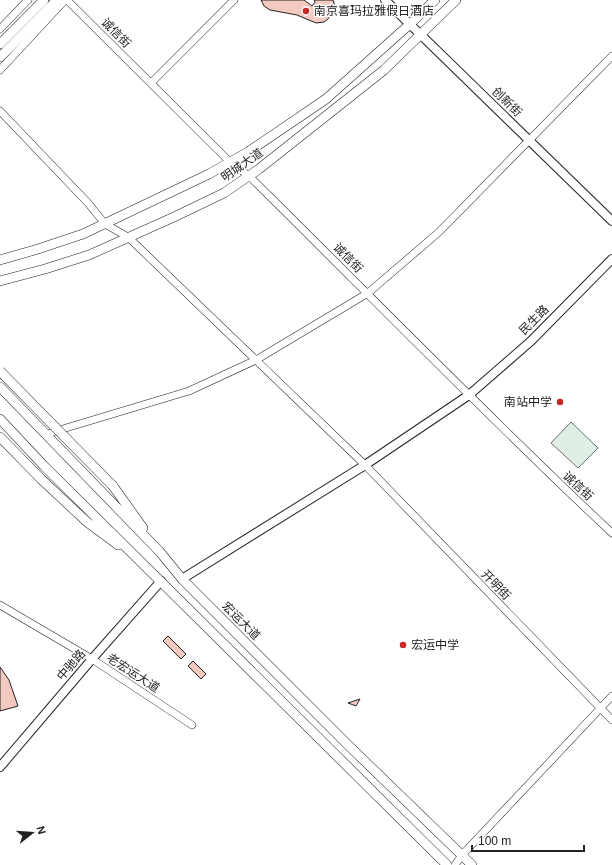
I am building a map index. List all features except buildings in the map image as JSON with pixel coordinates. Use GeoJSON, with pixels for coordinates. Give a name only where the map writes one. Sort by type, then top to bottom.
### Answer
{"type":"FeatureCollection","features":[{"type":"Feature","properties":{"kind":"main road"},"geometry":{"type":"LineString","coordinates":[[0,44],[44,0]]}},
{"type":"Feature","properties":{"kind":"main road"},"geometry":{"type":"LineString","coordinates":[[0,57],[56,0]]}},
{"type":"Feature","properties":{"kind":"main road","name":"明城大道"},"geometry":{"type":"LineString","coordinates":[[0,260],[77,236],[105,224],[203,177],[248,152],[326,99],[436,0]]}},
{"type":"Feature","properties":{"kind":"main road","name":"明城大道"},"geometry":{"type":"LineString","coordinates":[[0,281],[89,255],[224,193],[249,176],[384,70],[456,0]]}},
{"type":"Feature","properties":{"kind":"main road"},"geometry":{"type":"LineString","coordinates":[[0,371],[113,486],[160,552]]}},
{"type":"Feature","properties":{"kind":"main road","name":"宏运大道"},"geometry":{"type":"LineString","coordinates":[[0,387],[160,552],[182,579],[347,744],[472,865]]}},
{"type":"Feature","properties":{"kind":"main road"},"geometry":{"type":"LineString","coordinates":[[0,419],[44,466],[447,865]]}},
{"type":"Feature","properties":{"kind":"main road"},"geometry":{"type":"LineString","coordinates":[[0,437],[41,479],[87,522],[147,567]]}},
{"type":"Feature","properties":{"kind":"street"},"geometry":{"type":"LineString","coordinates":[[0,29],[28,0]]}},
{"type":"Feature","properties":{"kind":"street"},"geometry":{"type":"LineString","coordinates":[[0,70],[66,0]]}},
{"type":"Feature","properties":{"kind":"street","name":"诚信街"},"geometry":{"type":"LineString","coordinates":[[66,0],[230,162],[249,176],[532,458],[612,533]]}},
{"type":"Feature","properties":{"kind":"street"},"geometry":{"type":"LineString","coordinates":[[151,83],[234,0]]}},
{"type":"Feature","properties":{"kind":"street","name":"创新街"},"geometry":{"type":"LineString","coordinates":[[385,0],[612,221]]}},
{"type":"Feature","properties":{"kind":"street"},"geometry":{"type":"LineString","coordinates":[[46,434],[189,391],[256,360],[368,293],[439,232],[612,56]]}},
{"type":"Feature","properties":{"kind":"street"},"geometry":{"type":"LineString","coordinates":[[0,112],[88,203],[105,224]]}},
{"type":"Feature","properties":{"kind":"street","name":"开明街"},"geometry":{"type":"LineString","coordinates":[[105,224],[128,237],[365,465],[612,720]]}},
{"type":"Feature","properties":{"kind":"street","name":"民生路"},"geometry":{"type":"LineString","coordinates":[[182,579],[365,465],[469,395],[531,341],[612,259]]}},
{"type":"Feature","properties":{"kind":"street","name":"中驰路"},"geometry":{"type":"LineString","coordinates":[[0,767],[161,581]]}},
{"type":"Feature","properties":{"kind":"street","name":"老宏运大道"},"geometry":{"type":"LineString","coordinates":[[0,605],[92,659],[192,724]]}},
{"type":"Feature","properties":{"kind":"street"},"geometry":{"type":"LineString","coordinates":[[455,865],[462,855],[612,696]]}},
{"type":"Feature","properties":{"kind":"green space"},"geometry":{"type":"Polygon","coordinates":[[[571,422],[598,448],[578,468],[551,443],[571,422]]]}},
{"type":"Feature","properties":{"kind":"place","name":"南京喜玛拉雅假日酒店"},"geometry":{"type":"Point","coordinates":[306,11]}},
{"type":"Feature","properties":{"kind":"place","name":"南站中学"},"geometry":{"type":"Point","coordinates":[560,402]}},
{"type":"Feature","properties":{"kind":"place","name":"宏运中学"},"geometry":{"type":"Point","coordinates":[403,645]}}]}
